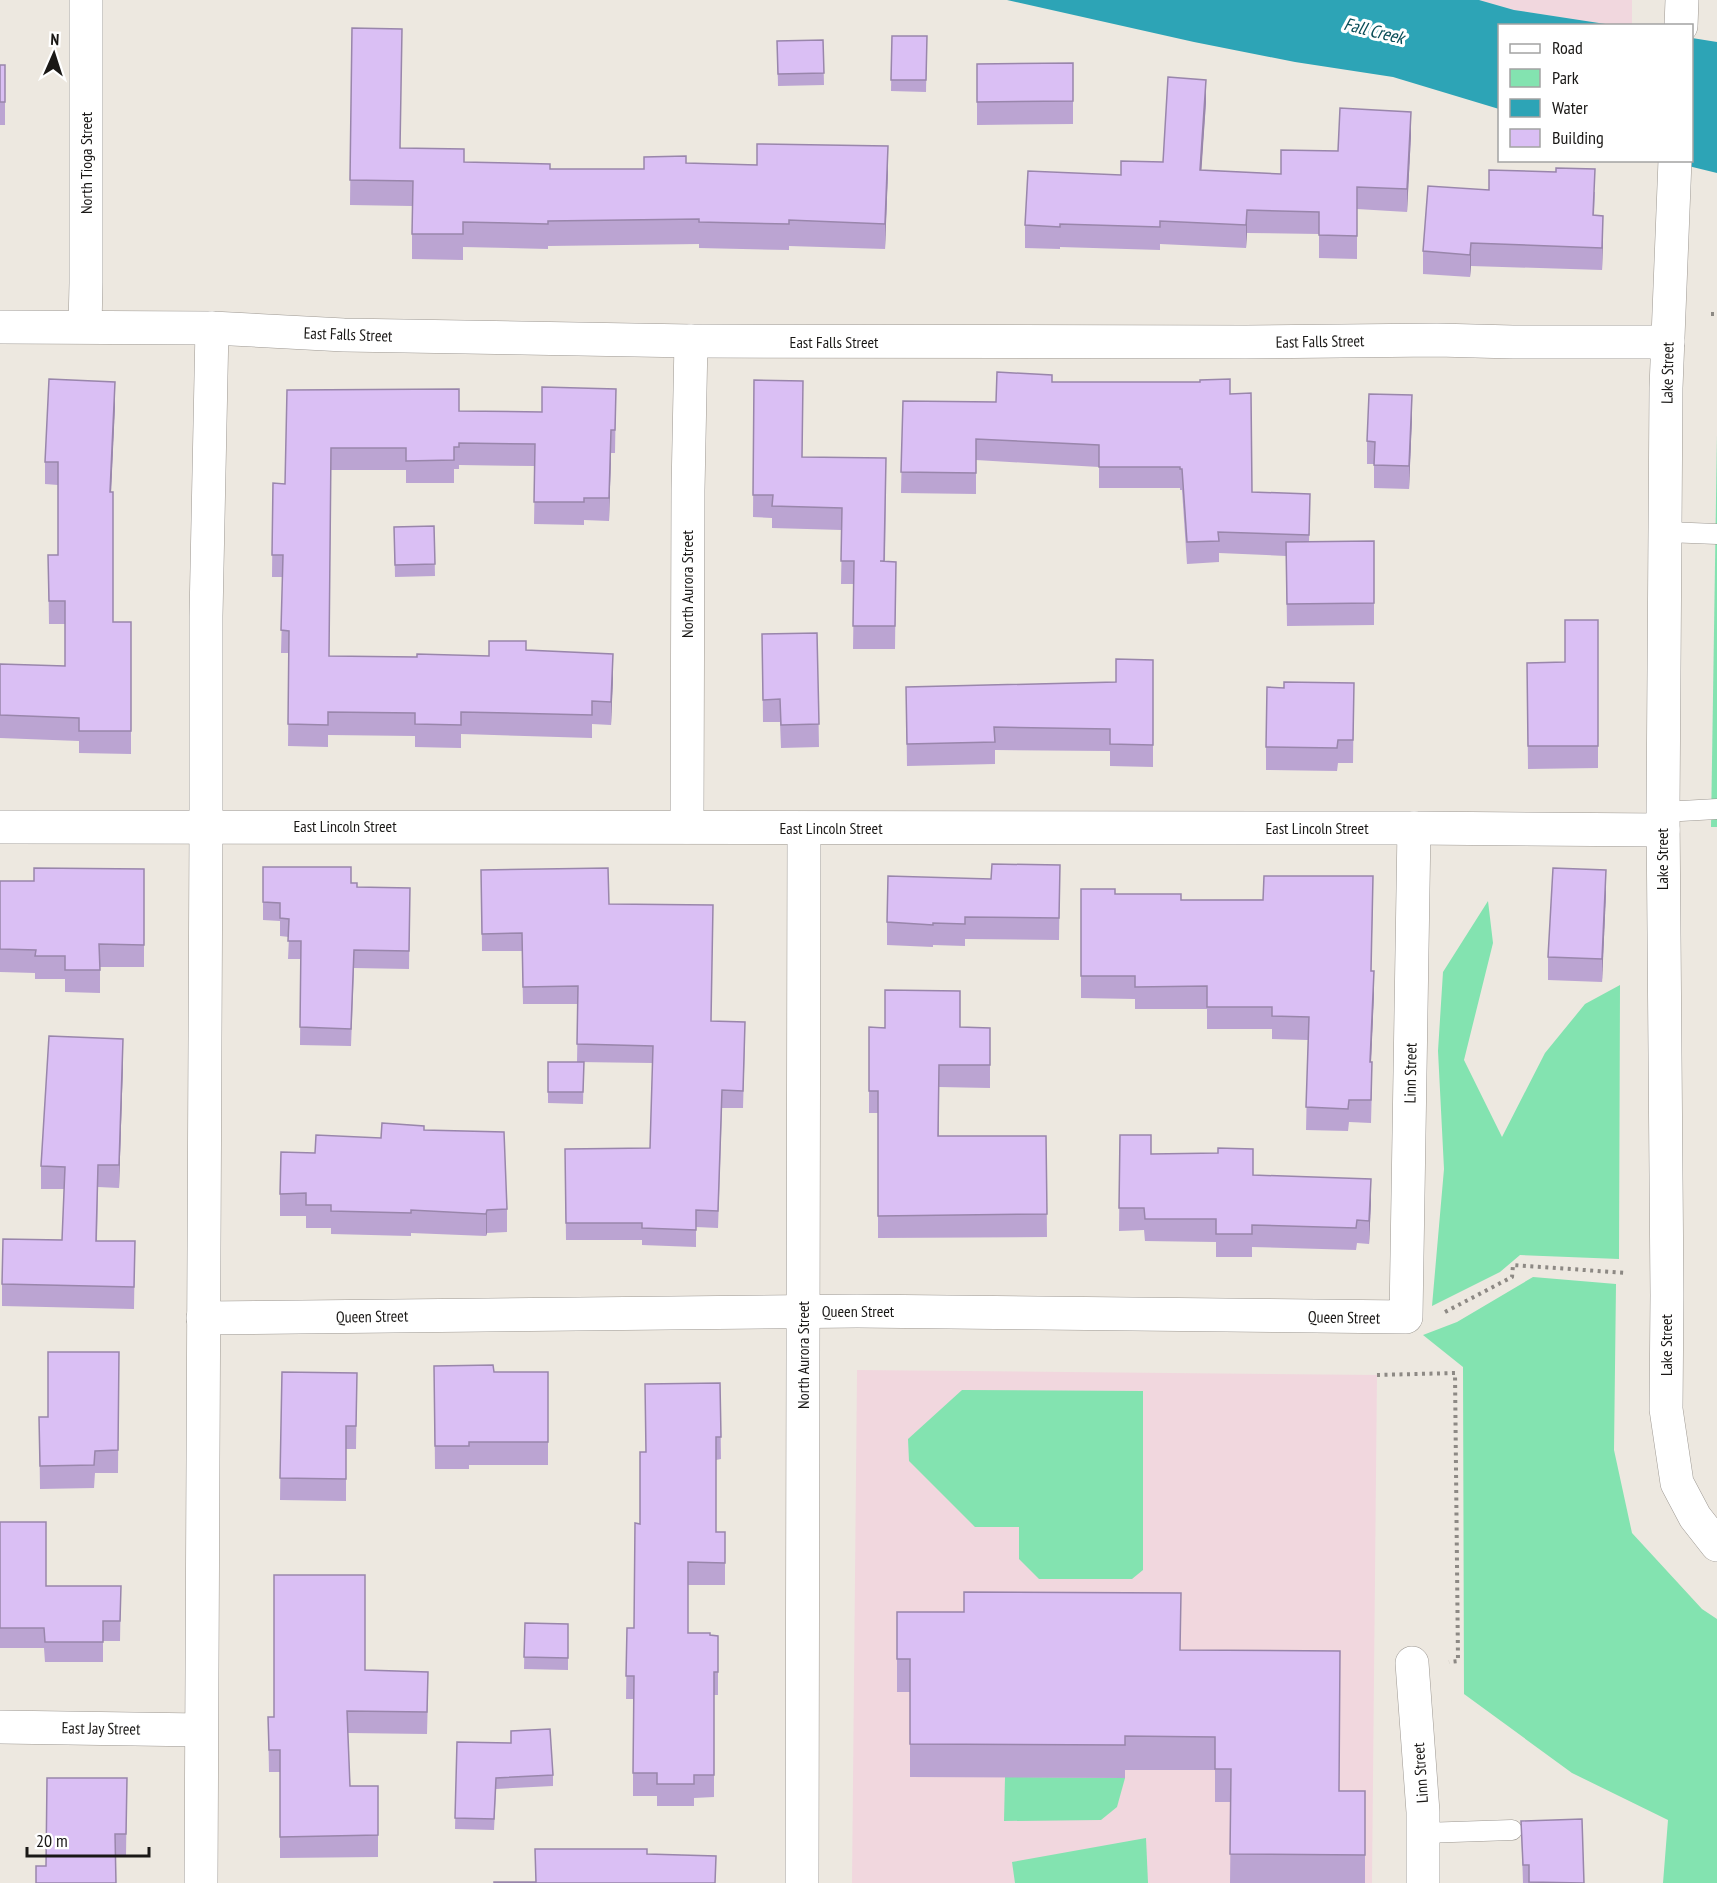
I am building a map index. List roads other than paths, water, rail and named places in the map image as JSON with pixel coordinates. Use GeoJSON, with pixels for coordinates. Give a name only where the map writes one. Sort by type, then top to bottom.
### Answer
{"type":"FeatureCollection","features":[{"type":"Feature","properties":{"kind":"street","name":"North Tioga Street"},"geometry":{"type":"LineString","coordinates":[[85,326],[86,0]]}},
{"type":"Feature","properties":{"kind":"street"},"geometry":{"type":"LineString","coordinates":[[1681,24],[1682,0]]}},
{"type":"Feature","properties":{"kind":"street","name":"Lake Street"},"geometry":{"type":"LineString","coordinates":[[1675,162],[1668,342],[1663,821],[1666,1409],[1677,1483],[1695,1517],[1717,1545]]}},
{"type":"Feature","properties":{"kind":"street","name":"East Falls Street"},"geometry":{"type":"LineString","coordinates":[[0,327],[212,328],[344,335],[691,341],[1668,342]]}},
{"type":"Feature","properties":{"kind":"street"},"geometry":{"type":"LineString","coordinates":[[201,1883],[206,616],[212,328]]}},
{"type":"Feature","properties":{"kind":"street","name":"North Aurora Street"},"geometry":{"type":"LineString","coordinates":[[687,827],[687,501],[691,341]]}},
{"type":"Feature","properties":{"kind":"street","name":"East Lincoln Street"},"geometry":{"type":"LineString","coordinates":[[0,827],[1414,828],[1663,821]]}},
{"type":"Feature","properties":{"kind":"street","name":"North Aurora Street"},"geometry":{"type":"LineString","coordinates":[[802,1883],[804,828]]}},
{"type":"Feature","properties":{"kind":"street","name":"Linn Street"},"geometry":{"type":"LineString","coordinates":[[1406,1317],[1414,828]]}},
{"type":"Feature","properties":{"kind":"street","name":"Queen Street"},"geometry":{"type":"LineString","coordinates":[[203,1317],[893,1311],[1406,1317]]}},
{"type":"Feature","properties":{"kind":"street","name":"Linn Street"},"geometry":{"type":"LineString","coordinates":[[1412,1663],[1423,1812],[1423,1883]]}},
{"type":"Feature","properties":{"kind":"street","name":"East Jay Street"},"geometry":{"type":"LineString","coordinates":[[0,1726],[201,1730]]}},
{"type":"Feature","properties":{"kind":"lane"},"geometry":{"type":"LineString","coordinates":[[1666,532],[1717,534]]}},
{"type":"Feature","properties":{"kind":"lane"},"geometry":{"type":"LineString","coordinates":[[1663,821],[1717,809]]}},
{"type":"Feature","properties":{"kind":"lane"},"geometry":{"type":"LineString","coordinates":[[1423,1833],[1512,1830]]}},
{"type":"Feature","properties":{"kind":"water","name":"Fall Creek"},"geometry":{"type":"Polygon","coordinates":[[[1007,0],[1479,0],[1514,10],[1605,24],[1498,24],[1498,109],[1393,77],[1295,62],[1007,0]]]}},
{"type":"Feature","properties":{"kind":"water"},"geometry":{"type":"Polygon","coordinates":[[[1693,38],[1717,42],[1717,173],[1672,162],[1693,162],[1693,38]]]}}]}
